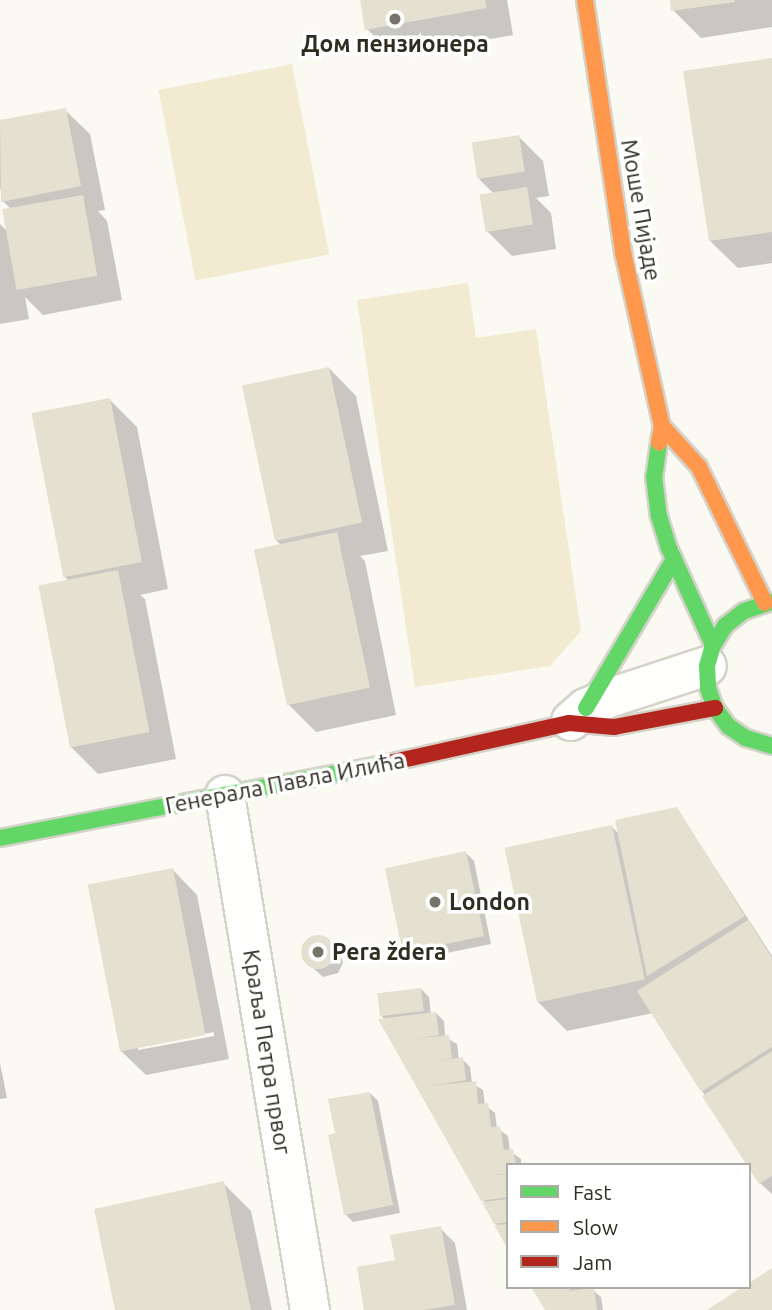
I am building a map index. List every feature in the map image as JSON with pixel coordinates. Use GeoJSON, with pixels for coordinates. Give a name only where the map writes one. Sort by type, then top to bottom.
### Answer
{"type":"FeatureCollection","features":[{"type":"Feature","properties":{"kind":"street","name":"Моше Пијаде"},"geometry":{"type":"LineString","coordinates":[[585,0],[623,252],[662,426],[654,477],[659,516],[710,656],[708,688],[715,708]]}},
{"type":"Feature","properties":{"kind":"street","name":"Моше Пијаде"},"geometry":{"type":"LineString","coordinates":[[662,426],[699,467],[769,603]]}},
{"type":"Feature","properties":{"kind":"street"},"geometry":{"type":"LineString","coordinates":[[578,715],[674,559]]}},
{"type":"Feature","properties":{"kind":"street"},"geometry":{"type":"LineString","coordinates":[[710,656],[725,626],[744,611],[769,603]]}},
{"type":"Feature","properties":{"kind":"street","name":"Генерала Павла Илића"},"geometry":{"type":"LineString","coordinates":[[0,838],[448,752],[578,715],[710,656]]}},
{"type":"Feature","properties":{"kind":"street"},"geometry":{"type":"LineString","coordinates":[[715,708],[728,726],[746,738],[772,746]]}},
{"type":"Feature","properties":{"kind":"street","name":"Генерала Павла Илића"},"geometry":{"type":"LineString","coordinates":[[578,715],[614,727],[715,708]]}},
{"type":"Feature","properties":{"kind":"street","name":"Краља Петра првог"},"geometry":{"type":"LineString","coordinates":[[225,795],[310,1310]]}},
{"type":"Feature","properties":{"kind":"shaded area"},"geometry":{"type":"Polygon","coordinates":[[[292,64],[329,254],[196,280],[158,90],[292,64]]]}},
{"type":"Feature","properties":{"kind":"shaded area"},"geometry":{"type":"Polygon","coordinates":[[[468,283],[476,338],[536,329],[581,631],[550,666],[415,687],[357,300],[468,283]]]}},
{"type":"Feature","properties":{"kind":"building","name":"Дом пензионера"},"geometry":{"type":"Polygon","coordinates":[[[360,0],[485,0],[487,8],[365,30],[360,0]]]}},
{"type":"Feature","properties":{"kind":"building"},"geometry":{"type":"Polygon","coordinates":[[[670,0],[735,0],[735,2],[671,11],[670,0]]]}},
{"type":"Feature","properties":{"kind":"building"},"geometry":{"type":"Polygon","coordinates":[[[772,58],[772,232],[709,241],[683,71],[772,58]]]}},
{"type":"Feature","properties":{"kind":"building"},"geometry":{"type":"Polygon","coordinates":[[[66,108],[81,186],[1,202],[0,120],[66,108]]]}},
{"type":"Feature","properties":{"kind":"building"},"geometry":{"type":"Polygon","coordinates":[[[519,135],[525,172],[477,179],[472,143],[519,135]]]}},
{"type":"Feature","properties":{"kind":"building"},"geometry":{"type":"Polygon","coordinates":[[[527,187],[533,225],[486,232],[480,195],[527,187]]]}},
{"type":"Feature","properties":{"kind":"building"},"geometry":{"type":"Polygon","coordinates":[[[83,195],[97,276],[16,290],[2,209],[83,195]]]}},
{"type":"Feature","properties":{"kind":"building"},"geometry":{"type":"Polygon","coordinates":[[[329,367],[362,523],[275,541],[242,386],[329,367]]]}},
{"type":"Feature","properties":{"kind":"building"},"geometry":{"type":"Polygon","coordinates":[[[110,398],[142,562],[63,577],[31,413],[110,398]]]}},
{"type":"Feature","properties":{"kind":"building"},"geometry":{"type":"Polygon","coordinates":[[[337,532],[370,688],[287,705],[254,550],[337,532]]]}},
{"type":"Feature","properties":{"kind":"building"},"geometry":{"type":"Polygon","coordinates":[[[118,570],[149,732],[70,747],[38,585],[118,570]]]}},
{"type":"Feature","properties":{"kind":"building"},"geometry":{"type":"Polygon","coordinates":[[[677,807],[745,916],[647,976],[615,820],[677,807]]]}},
{"type":"Feature","properties":{"kind":"building"},"geometry":{"type":"Polygon","coordinates":[[[612,825],[645,980],[537,1002],[504,848],[612,825]]]}},
{"type":"Feature","properties":{"kind":"building","name":"London"},"geometry":{"type":"Polygon","coordinates":[[[466,851],[484,936],[403,953],[385,868],[466,851]]]}},
{"type":"Feature","properties":{"kind":"building"},"geometry":{"type":"Polygon","coordinates":[[[173,868],[205,1035],[120,1051],[88,885],[173,868]]]}},
{"type":"Feature","properties":{"kind":"building"},"geometry":{"type":"Polygon","coordinates":[[[748,920],[772,958],[772,1047],[701,1092],[637,991],[748,920]]]}},
{"type":"Feature","properties":{"kind":"building","name":"Pera ždera"},"geometry":{"type":"Polygon","coordinates":[[[318,935],[330,940],[335,952],[330,964],[318,969],[306,964],[301,952],[306,940],[318,935]]]}},
{"type":"Feature","properties":{"kind":"building"},"geometry":{"type":"Polygon","coordinates":[[[421,988],[424,1011],[380,1016],[377,993],[421,988]]]}},
{"type":"Feature","properties":{"kind":"building"},"geometry":{"type":"Polygon","coordinates":[[[436,1012],[439,1035],[414,1039],[449,1035],[452,1058],[437,1061],[463,1057],[466,1080],[431,1086],[476,1081],[478,1104],[488,1103],[491,1127],[500,1126],[504,1150],[513,1149],[516,1163],[506,1163],[506,1173],[494,1175],[506,1174],[506,1197],[481,1201],[378,1019],[436,1012]]]}},
{"type":"Feature","properties":{"kind":"building"},"geometry":{"type":"Polygon","coordinates":[[[772,1051],[772,1176],[759,1184],[751,1172],[751,1163],[745,1163],[702,1096],[772,1051]]]}},
{"type":"Feature","properties":{"kind":"building"},"geometry":{"type":"Polygon","coordinates":[[[370,1092],[393,1205],[344,1215],[328,1135],[335,1133],[328,1099],[370,1092]]]}},
{"type":"Feature","properties":{"kind":"building"},"geometry":{"type":"Polygon","coordinates":[[[224,1181],[251,1310],[115,1310],[94,1209],[224,1181]]]}},
{"type":"Feature","properties":{"kind":"building"},"geometry":{"type":"Polygon","coordinates":[[[506,1199],[506,1222],[494,1224],[482,1202],[506,1199]]]}},
{"type":"Feature","properties":{"kind":"building"},"geometry":{"type":"Polygon","coordinates":[[[506,1224],[506,1246],[494,1225],[506,1224]]]}},
{"type":"Feature","properties":{"kind":"building"},"geometry":{"type":"Polygon","coordinates":[[[441,1226],[455,1305],[424,1310],[364,1310],[357,1267],[395,1260],[390,1235],[441,1226]]]}},
{"type":"Feature","properties":{"kind":"building"},"geometry":{"type":"Polygon","coordinates":[[[772,1268],[772,1310],[707,1310],[739,1289],[751,1289],[751,1282],[772,1268]]]}},
{"type":"Feature","properties":{"kind":"building"},"geometry":{"type":"Polygon","coordinates":[[[532,1289],[594,1289],[597,1310],[545,1310],[532,1289]]]}},
{"type":"Feature","properties":{"kind":"traffic: fast"},"geometry":{"type":"LineString","coordinates":[[659,443],[654,477],[659,516],[668,546],[713,645]]}},
{"type":"Feature","properties":{"kind":"traffic: fast"},"geometry":{"type":"LineString","coordinates":[[586,708],[674,559]]}},
{"type":"Feature","properties":{"kind":"traffic: fast"},"geometry":{"type":"LineString","coordinates":[[772,602],[744,611],[725,626],[713,645],[707,666],[708,688],[715,708],[728,726],[746,738],[772,746]]}},
{"type":"Feature","properties":{"kind":"traffic: fast"},"geometry":{"type":"LineString","coordinates":[[0,838],[384,764]]}},
{"type":"Feature","properties":{"kind":"traffic: slow"},"geometry":{"type":"LineString","coordinates":[[585,0],[623,252],[662,426],[659,443]]}},
{"type":"Feature","properties":{"kind":"traffic: slow"},"geometry":{"type":"LineString","coordinates":[[662,426],[699,467],[765,603]]}},
{"type":"Feature","properties":{"kind":"traffic: jam"},"geometry":{"type":"LineString","coordinates":[[384,764],[569,723],[614,727],[715,708]]}},
{"type":"Feature","properties":{"kind":"place","name":"Дом пензионера"},"geometry":{"type":"Point","coordinates":[395,19]}},
{"type":"Feature","properties":{"kind":"place","name":"London"},"geometry":{"type":"Point","coordinates":[435,902]}},
{"type":"Feature","properties":{"kind":"place","name":"Pera ždera"},"geometry":{"type":"Point","coordinates":[318,952]}}]}
